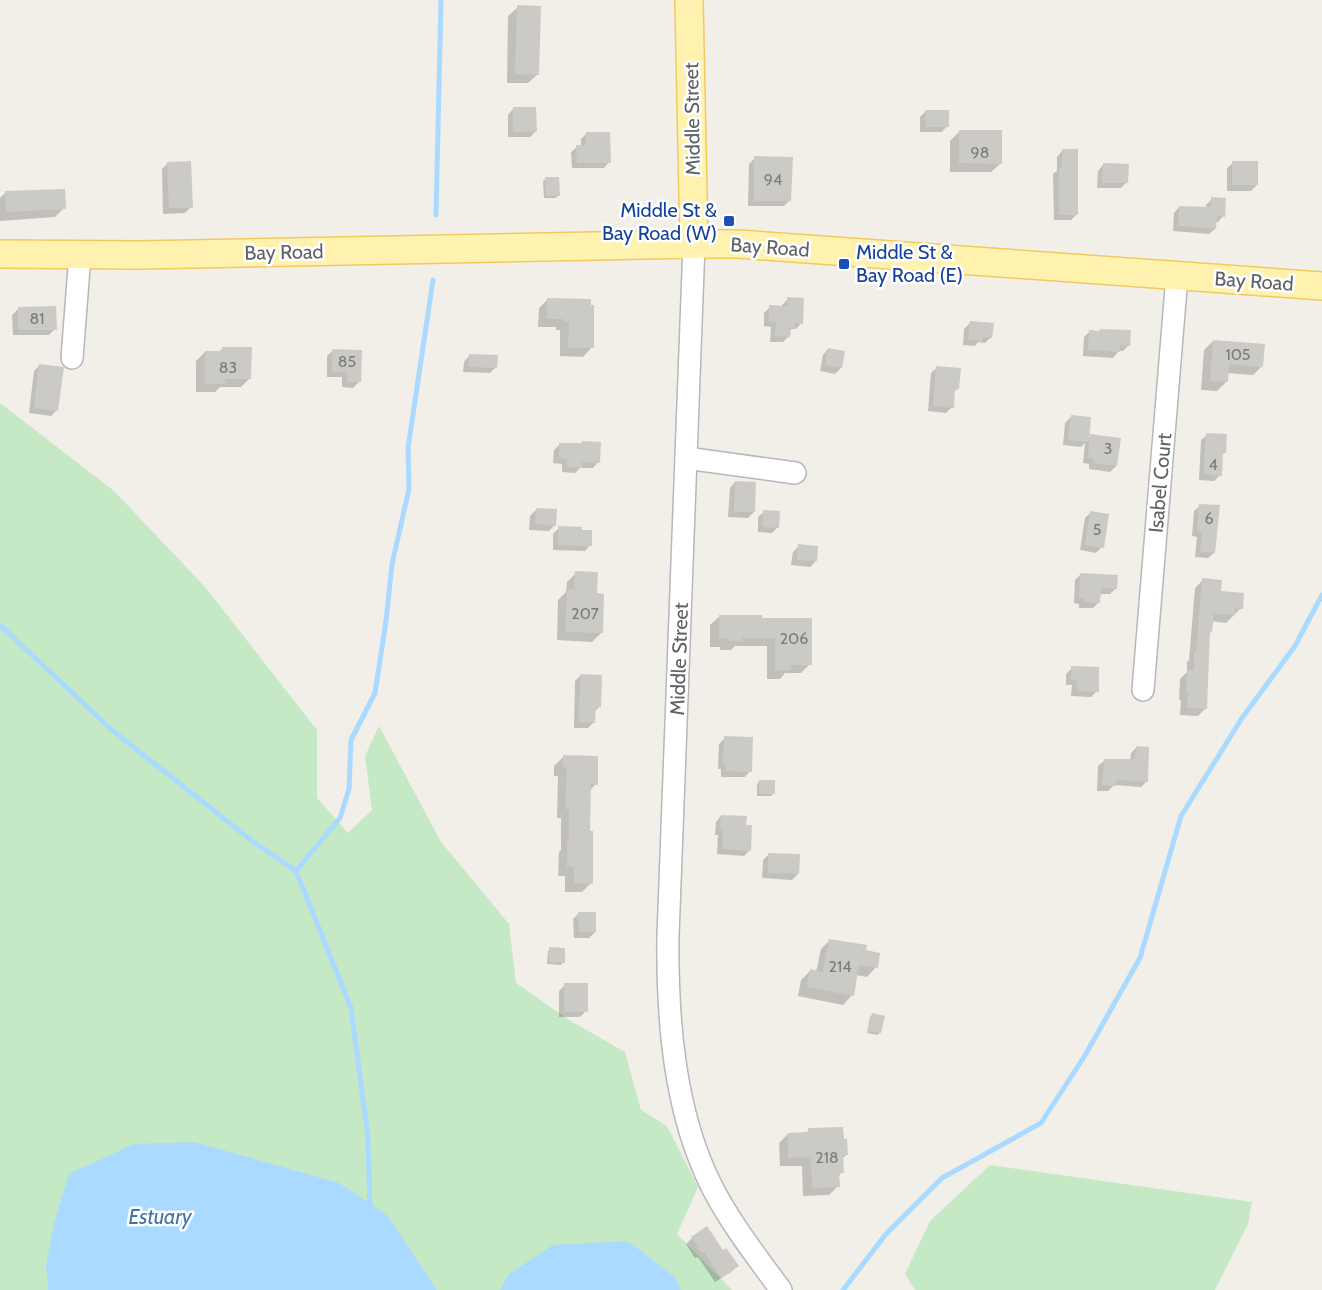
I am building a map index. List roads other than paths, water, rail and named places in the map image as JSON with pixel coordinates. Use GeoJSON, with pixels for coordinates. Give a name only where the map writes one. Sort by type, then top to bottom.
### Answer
{"type":"FeatureCollection","features":[{"type":"Feature","properties":{"kind":"main road","name":"Middle Street"},"geometry":{"type":"LineString","coordinates":[[689,0],[694,244]]}},
{"type":"Feature","properties":{"kind":"main road","name":"Bay Road"},"geometry":{"type":"LineString","coordinates":[[0,254],[224,254],[738,244],[1322,286]]}},
{"type":"Feature","properties":{"kind":"street","name":"Middle Street"},"geometry":{"type":"LineString","coordinates":[[694,244],[668,936],[668,988],[673,1048],[692,1136],[704,1169],[734,1224],[781,1290]]}},
{"type":"Feature","properties":{"kind":"street"},"geometry":{"type":"LineString","coordinates":[[72,358],[80,255]]}},
{"type":"Feature","properties":{"kind":"street","name":"Isabel Court"},"geometry":{"type":"LineString","coordinates":[[1143,690],[1177,276]]}},
{"type":"Feature","properties":{"kind":"street"},"geometry":{"type":"LineString","coordinates":[[686,458],[795,472]]}},
{"type":"Feature","properties":{"kind":"water","name":"Estuary"},"geometry":{"type":"Polygon","coordinates":[[[194,1142],[339,1183],[388,1216],[437,1290],[48,1290],[46,1266],[54,1223],[69,1174],[134,1144],[194,1142]]]}},
{"type":"Feature","properties":{"kind":"water"},"geometry":{"type":"Polygon","coordinates":[[[628,1241],[675,1277],[681,1290],[500,1290],[508,1275],[553,1245],[628,1241]]]}},
{"type":"Feature","properties":{"kind":"waterway"},"geometry":{"type":"LineString","coordinates":[[436,215],[441,0]]}},
{"type":"Feature","properties":{"kind":"waterway"},"geometry":{"type":"LineString","coordinates":[[296,871],[340,818],[349,789],[351,740],[375,693],[392,564],[409,489],[408,448],[433,280]]}},
{"type":"Feature","properties":{"kind":"waterway"},"geometry":{"type":"LineString","coordinates":[[843,1290],[886,1234],[942,1178],[1041,1123],[1084,1057],[1140,958],[1181,816],[1242,718],[1295,646],[1322,595]]}},
{"type":"Feature","properties":{"kind":"waterway"},"geometry":{"type":"LineString","coordinates":[[0,625],[112,730],[251,840],[296,871],[351,1008],[368,1137],[370,1210]]}},
{"type":"Feature","properties":{"kind":"place","name":"Middle St & Bay Road (W)"},"geometry":{"type":"Point","coordinates":[729,221]}},
{"type":"Feature","properties":{"kind":"place","name":"Middle St & Bay Road (E)"},"geometry":{"type":"Point","coordinates":[844,264]}}]}
